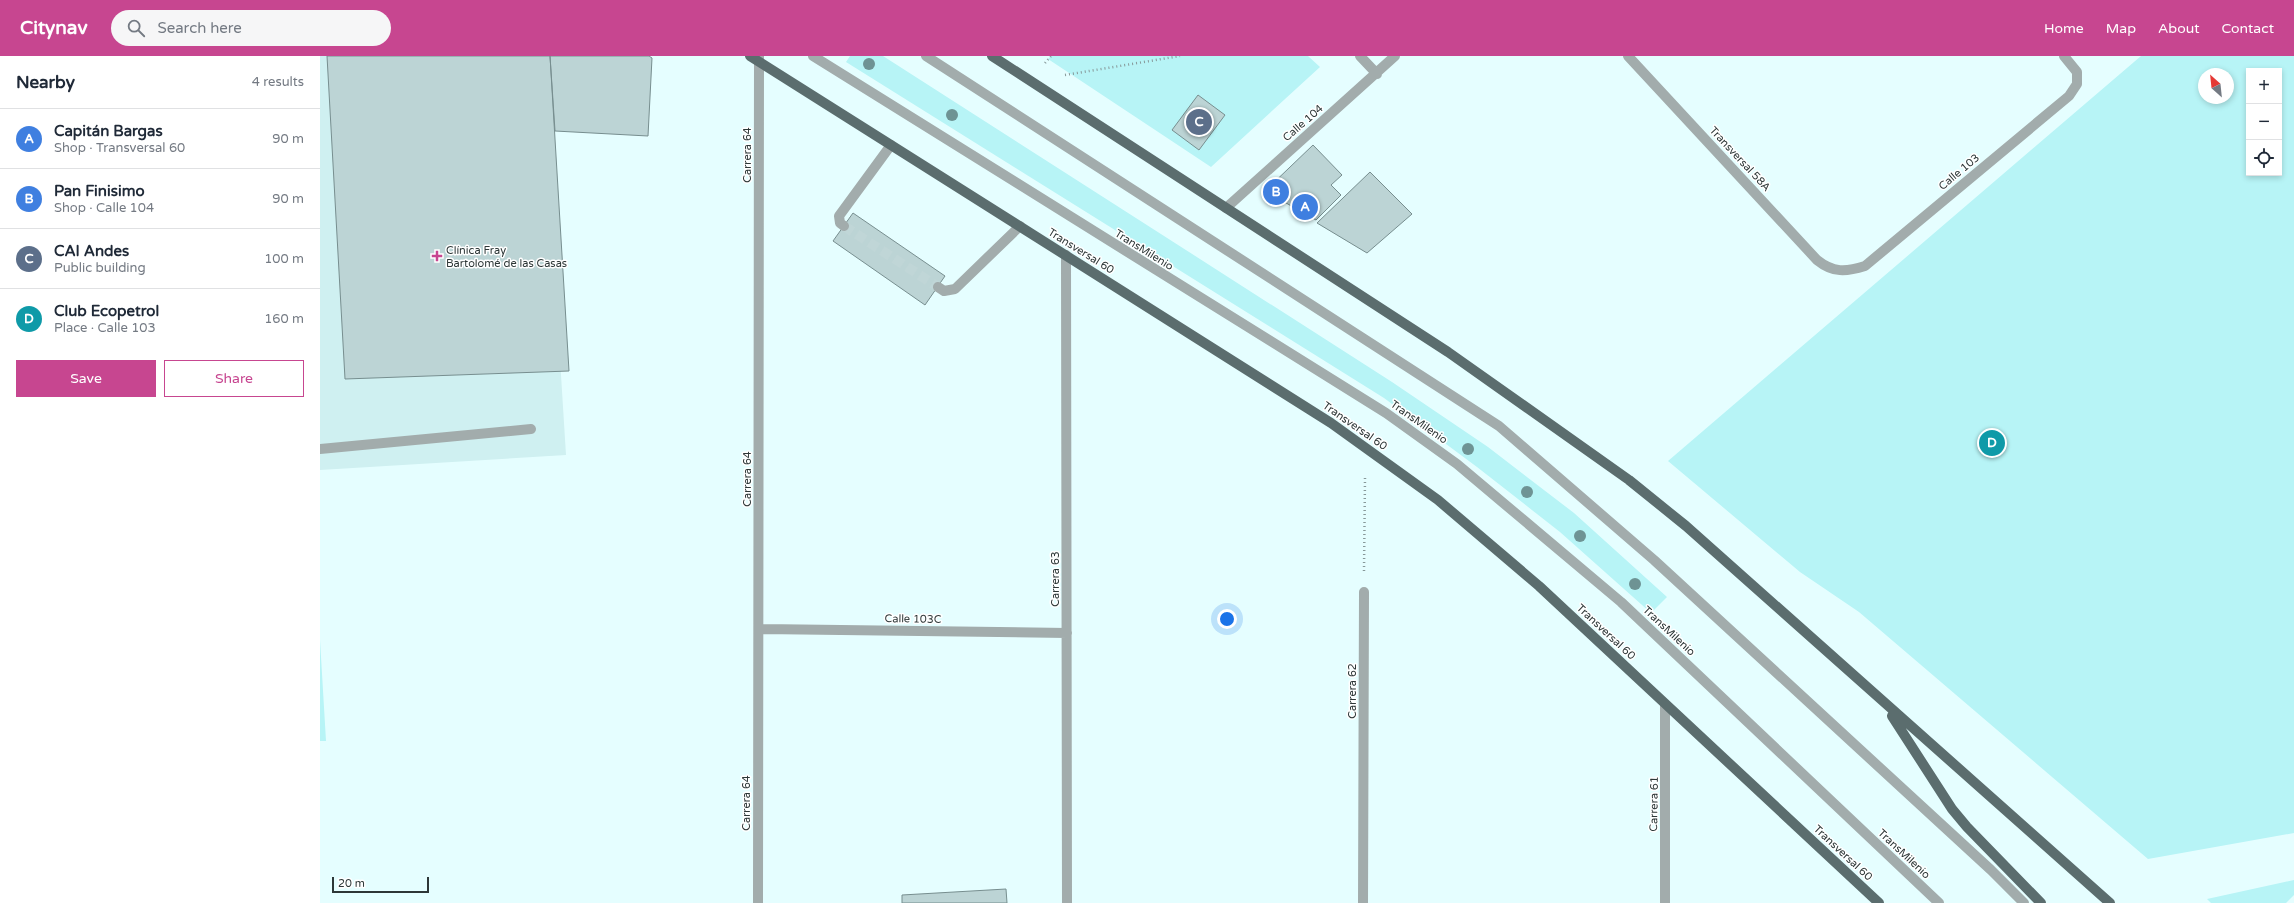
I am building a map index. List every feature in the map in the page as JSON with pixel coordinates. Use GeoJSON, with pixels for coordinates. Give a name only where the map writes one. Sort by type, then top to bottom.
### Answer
{"type":"FeatureCollection","features":[{"type":"Feature","properties":{"kind":"main road","name":"Transversal 60"},"geometry":{"type":"LineString","coordinates":[[750,56],[759,59],[891,145],[1331,423],[1438,500],[1539,586],[1879,903]]}},
{"type":"Feature","properties":{"kind":"main road"},"geometry":{"type":"LineString","coordinates":[[992,56],[1448,352],[1629,480],[1686,526],[2110,903]]}},
{"type":"Feature","properties":{"kind":"main road"},"geometry":{"type":"LineString","coordinates":[[1879,698],[1898,723],[1952,809],[2001,863],[2041,903]]}},
{"type":"Feature","properties":{"kind":"street","name":"TransMilenio"},"geometry":{"type":"LineString","coordinates":[[813,56],[1386,413],[1457,464],[1621,602],[1939,903]]}},
{"type":"Feature","properties":{"kind":"street"},"geometry":{"type":"LineString","coordinates":[[926,56],[1498,426],[1654,560],[1991,870],[2024,903]]}},
{"type":"Feature","properties":{"kind":"street"},"geometry":{"type":"LineString","coordinates":[[1360,56],[1377,74]]}},
{"type":"Feature","properties":{"kind":"street","name":"Calle 104"},"geometry":{"type":"LineString","coordinates":[[1226,208],[1377,74],[1395,56]]}},
{"type":"Feature","properties":{"kind":"street","name":"Transversal 58A"},"geometry":{"type":"LineString","coordinates":[[1628,56],[1817,260],[1825,266],[1838,271]]}},
{"type":"Feature","properties":{"kind":"street","name":"Calle 103"},"geometry":{"type":"LineString","coordinates":[[1838,271],[1865,266],[2069,96],[2077,84],[2077,72],[2064,56]]}},
{"type":"Feature","properties":{"kind":"street","name":"Carrera 64"},"geometry":{"type":"LineString","coordinates":[[758,903],[759,59]]}},
{"type":"Feature","properties":{"kind":"street"},"geometry":{"type":"LineString","coordinates":[[844,226],[840,223],[839,216],[891,145]]}},
{"type":"Feature","properties":{"kind":"street"},"geometry":{"type":"LineString","coordinates":[[938,287],[944,291],[955,289],[1020,226]]}},
{"type":"Feature","properties":{"kind":"street","name":"Carrera 63"},"geometry":{"type":"LineString","coordinates":[[1066,255],[1067,903]]}},
{"type":"Feature","properties":{"kind":"street"},"geometry":{"type":"LineString","coordinates":[[320,449],[531,429]]}},
{"type":"Feature","properties":{"kind":"street","name":"Carrera 62"},"geometry":{"type":"LineString","coordinates":[[1363,903],[1364,592]]}},
{"type":"Feature","properties":{"kind":"street","name":"Calle 103C"},"geometry":{"type":"LineString","coordinates":[[759,629],[1066,633]]}},
{"type":"Feature","properties":{"kind":"street","name":"Carrera 61"},"geometry":{"type":"LineString","coordinates":[[1665,705],[1665,903]]}},
{"type":"Feature","properties":{"kind":"path"},"geometry":{"type":"LineString","coordinates":[[1045,63],[1051,56]]}},
{"type":"Feature","properties":{"kind":"path"},"geometry":{"type":"LineString","coordinates":[[1065,75],[1180,56]]}},
{"type":"Feature","properties":{"kind":"path"},"geometry":{"type":"LineString","coordinates":[[1364,592],[1365,478]]}},
{"type":"Feature","properties":{"kind":"shaded area","name":"Clínica Fray Bartolomé de las Casas"},"geometry":{"type":"Polygon","coordinates":[[[320,56],[541,56],[566,455],[320,470],[320,56]]]}},
{"type":"Feature","properties":{"kind":"shaded area"},"geometry":{"type":"Polygon","coordinates":[[[850,56],[883,56],[1392,382],[1488,447],[1574,513],[1667,597],[1651,613],[1560,532],[1477,467],[1384,398],[846,62],[850,56]]]}},
{"type":"Feature","properties":{"kind":"shaded area"},"geometry":{"type":"Polygon","coordinates":[[[1051,56],[1308,56],[1320,67],[1211,167],[1048,59],[1051,56]]]}},
{"type":"Feature","properties":{"kind":"shaded area"},"geometry":{"type":"Polygon","coordinates":[[[2141,56],[2294,56],[2294,833],[2148,859],[1859,612],[1800,572],[1668,461],[2141,56]]]}},
{"type":"Feature","properties":{"kind":"shaded area"},"geometry":{"type":"Polygon","coordinates":[[[320,640],[326,741],[320,741],[320,640]]]}},
{"type":"Feature","properties":{"kind":"shaded area"},"geometry":{"type":"Polygon","coordinates":[[[2294,880],[2294,895],[2286,903],[2211,903],[2207,899],[2294,880]]]}},
{"type":"Feature","properties":{"kind":"building","name":"Clínica Fray Bartolomé de las Casas"},"geometry":{"type":"Polygon","coordinates":[[[327,56],[550,56],[569,371],[345,379],[327,56]]]}},
{"type":"Feature","properties":{"kind":"building"},"geometry":{"type":"Polygon","coordinates":[[[550,56],[649,56],[652,58],[648,136],[555,131],[550,56]]]}},
{"type":"Feature","properties":{"kind":"building"},"geometry":{"type":"Polygon","coordinates":[[[1198,95],[1225,115],[1199,150],[1172,130],[1198,95]]]}},
{"type":"Feature","properties":{"kind":"building"},"geometry":{"type":"Polygon","coordinates":[[[1313,145],[1342,175],[1331,185],[1341,195],[1316,220],[1265,191],[1313,145]]]}},
{"type":"Feature","properties":{"kind":"building"},"geometry":{"type":"Polygon","coordinates":[[[1370,172],[1412,214],[1367,253],[1317,223],[1370,172]]]}},
{"type":"Feature","properties":{"kind":"building"},"geometry":{"type":"Polygon","coordinates":[[[853,213],[945,276],[925,305],[833,241],[853,213]]]}},
{"type":"Feature","properties":{"kind":"building"},"geometry":{"type":"Polygon","coordinates":[[[1006,889],[1007,903],[902,903],[902,895],[1006,889]]]}},
{"type":"Feature","properties":{"kind":"tunnel"},"geometry":{"type":"LineString","coordinates":[[844,226],[938,287]]}},
{"type":"Feature","properties":{"kind":"place","name":"CAI Andes"},"geometry":{"type":"Point","coordinates":[1199,122]}},
{"type":"Feature","properties":{"kind":"place","name":"Pan Finisimo"},"geometry":{"type":"Point","coordinates":[1276,192]}},
{"type":"Feature","properties":{"kind":"place","name":"Capitán Bargas"},"geometry":{"type":"Point","coordinates":[1305,207]}},
{"type":"Feature","properties":{"kind":"place","name":"Clínica Fray Bartolomé de las Casas"},"geometry":{"type":"Point","coordinates":[437,256]}},
{"type":"Feature","properties":{"kind":"place","name":"Club Ecopetrol"},"geometry":{"type":"Point","coordinates":[1992,443]}}]}
